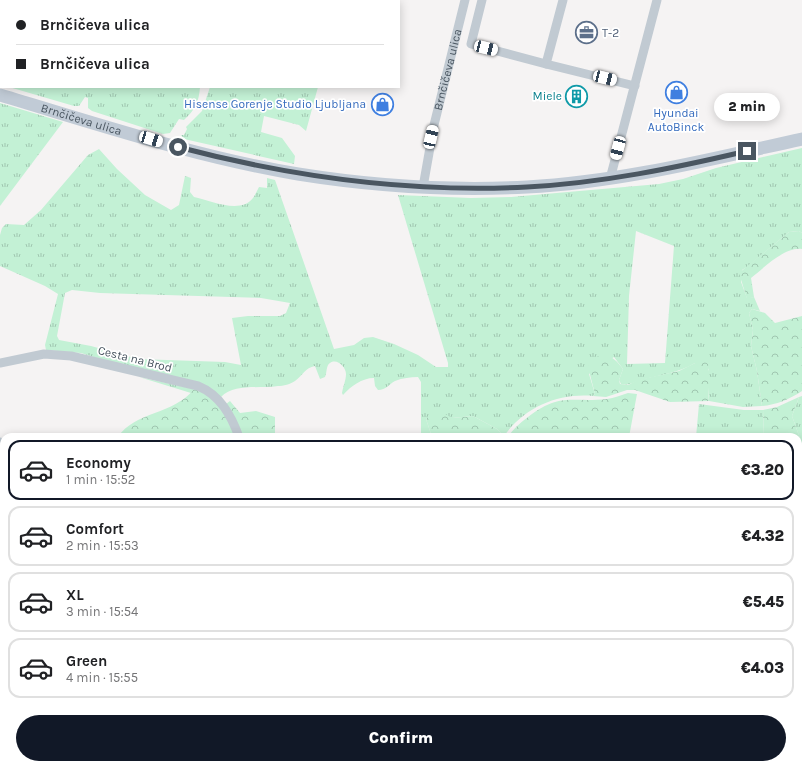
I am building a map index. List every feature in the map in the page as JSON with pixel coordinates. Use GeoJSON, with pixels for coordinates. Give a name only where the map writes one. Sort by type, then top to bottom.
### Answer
{"type":"FeatureCollection","features":[{"type":"Feature","properties":{"kind":"street","name":"Brnčičeva ulica"},"geometry":{"type":"LineString","coordinates":[[424,187],[431,137],[465,0]]}},
{"type":"Feature","properties":{"kind":"street"},"geometry":{"type":"LineString","coordinates":[[482,0],[471,44],[635,86]]}},
{"type":"Feature","properties":{"kind":"street"},"geometry":{"type":"LineString","coordinates":[[546,64],[563,0]]}},
{"type":"Feature","properties":{"kind":"street"},"geometry":{"type":"LineString","coordinates":[[610,179],[657,0]]}},
{"type":"Feature","properties":{"kind":"street","name":"Brnčičeva ulica"},"geometry":{"type":"LineString","coordinates":[[0,95],[216,157],[297,174],[358,182],[424,187],[527,187],[610,179],[651,172],[802,139]]}},
{"type":"Feature","properties":{"kind":"street","name":"Cesta na Brod"},"geometry":{"type":"LineString","coordinates":[[0,363],[44,354],[71,356],[198,386],[213,394],[219,400],[231,419],[237,433]]}},
{"type":"Feature","properties":{"kind":"green space"},"geometry":{"type":"Polygon","coordinates":[[[12,88],[200,88],[199,97],[191,113],[184,120],[179,119],[170,133],[163,134],[92,111],[88,108],[88,98],[85,97],[79,106],[74,106],[12,88]]]}},
{"type":"Feature","properties":{"kind":"green space"},"geometry":{"type":"Polygon","coordinates":[[[210,88],[318,88],[306,131],[299,125],[264,116],[261,132],[282,138],[295,156],[294,164],[184,139],[181,135],[184,135],[187,129],[186,127],[202,111],[210,88]]]}},
{"type":"Feature","properties":{"kind":"green space"},"geometry":{"type":"Polygon","coordinates":[[[0,103],[63,122],[0,206],[0,103]]]}},
{"type":"Feature","properties":{"kind":"green space"},"geometry":{"type":"Polygon","coordinates":[[[802,148],[802,233],[799,231],[789,232],[742,270],[741,282],[747,298],[754,297],[760,311],[752,309],[749,313],[753,330],[751,346],[757,371],[762,406],[743,407],[709,401],[707,374],[709,369],[695,363],[675,371],[629,384],[621,384],[619,380],[623,369],[614,357],[589,374],[595,394],[593,396],[567,397],[543,404],[522,417],[506,433],[501,433],[497,429],[473,416],[452,418],[429,416],[426,419],[431,433],[421,433],[421,382],[418,377],[398,380],[383,389],[378,390],[375,386],[374,378],[365,379],[353,386],[343,395],[342,393],[346,379],[346,371],[338,362],[330,363],[328,365],[325,377],[320,379],[315,366],[309,368],[295,381],[289,384],[271,387],[240,388],[226,393],[221,397],[81,353],[46,350],[45,345],[58,294],[45,286],[0,266],[0,235],[2,228],[6,224],[24,225],[41,210],[88,155],[99,149],[117,169],[145,195],[171,210],[179,205],[185,176],[191,178],[190,192],[194,197],[233,206],[247,203],[253,198],[259,187],[267,188],[267,178],[275,180],[334,349],[354,345],[364,338],[373,337],[394,344],[418,355],[436,367],[448,367],[398,195],[471,198],[511,197],[659,184],[683,179],[716,168],[802,148]],[[636,231],[629,296],[627,364],[665,363],[674,246],[636,231]],[[72,290],[65,293],[57,336],[59,340],[91,346],[138,359],[225,362],[241,365],[232,318],[248,316],[280,316],[286,313],[290,303],[261,298],[100,293],[72,290]]]}},
{"type":"Feature","properties":{"kind":"green space"},"geometry":{"type":"Polygon","coordinates":[[[799,231],[802,233],[802,249],[795,249],[782,254],[751,278],[754,297],[747,299],[739,273],[789,232],[799,231]]]}},
{"type":"Feature","properties":{"kind":"green space"},"geometry":{"type":"Polygon","coordinates":[[[752,309],[765,313],[775,323],[802,316],[802,391],[783,401],[762,406],[757,371],[751,346],[753,330],[749,313],[752,309]]]}},
{"type":"Feature","properties":{"kind":"green space"},"geometry":{"type":"Polygon","coordinates":[[[604,354],[612,358],[621,366],[623,369],[619,380],[620,384],[628,385],[638,380],[679,371],[695,363],[705,362],[708,364],[709,368],[709,401],[670,402],[635,390],[627,390],[606,397],[593,396],[595,394],[588,367],[594,358],[604,354]]]}},
{"type":"Feature","properties":{"kind":"green space"},"geometry":{"type":"Polygon","coordinates":[[[139,377],[194,389],[191,393],[139,377]]]}},
{"type":"Feature","properties":{"kind":"green space"},"geometry":{"type":"Polygon","coordinates":[[[194,389],[216,401],[235,433],[122,433],[134,422],[166,409],[186,397],[194,389]]]}},
{"type":"Feature","properties":{"kind":"green space"},"geometry":{"type":"Polygon","coordinates":[[[628,393],[637,394],[630,433],[511,433],[525,419],[549,404],[566,400],[595,400],[615,397],[628,393]]]}},
{"type":"Feature","properties":{"kind":"green space"},"geometry":{"type":"Polygon","coordinates":[[[802,396],[802,433],[798,433],[792,416],[799,397],[802,396]]]}},
{"type":"Feature","properties":{"kind":"green space"},"geometry":{"type":"Polygon","coordinates":[[[799,397],[792,416],[798,433],[764,433],[763,410],[777,407],[799,397]]]}},
{"type":"Feature","properties":{"kind":"green space"},"geometry":{"type":"Polygon","coordinates":[[[230,401],[240,413],[256,411],[275,417],[275,433],[239,433],[226,404],[230,401]]]}},
{"type":"Feature","properties":{"kind":"green space"},"geometry":{"type":"Polygon","coordinates":[[[699,404],[744,410],[763,410],[764,433],[696,433],[699,404]]]}},
{"type":"Feature","properties":{"kind":"green space"},"geometry":{"type":"Polygon","coordinates":[[[445,414],[452,418],[473,416],[497,429],[501,433],[431,433],[426,419],[429,415],[445,414]]]}},
{"type":"Feature","properties":{"kind":"place","name":"T-2"},"geometry":{"type":"Point","coordinates":[586,33]}},
{"type":"Feature","properties":{"kind":"place","name":"Hyundai AutoBinck"},"geometry":{"type":"Point","coordinates":[676,92]}},
{"type":"Feature","properties":{"kind":"place","name":"Miele"},"geometry":{"type":"Point","coordinates":[577,96]}},
{"type":"Feature","properties":{"kind":"place","name":"Hisense Gorenje Studio Ljubljana"},"geometry":{"type":"Point","coordinates":[382,104]}},
{"type":"Feature","properties":{"kind":"route"},"geometry":{"type":"LineString","coordinates":[[178,147],[216,157],[297,174],[358,182],[424,187],[492,188],[558,185],[610,179],[643,174],[747,151]]}}]}
